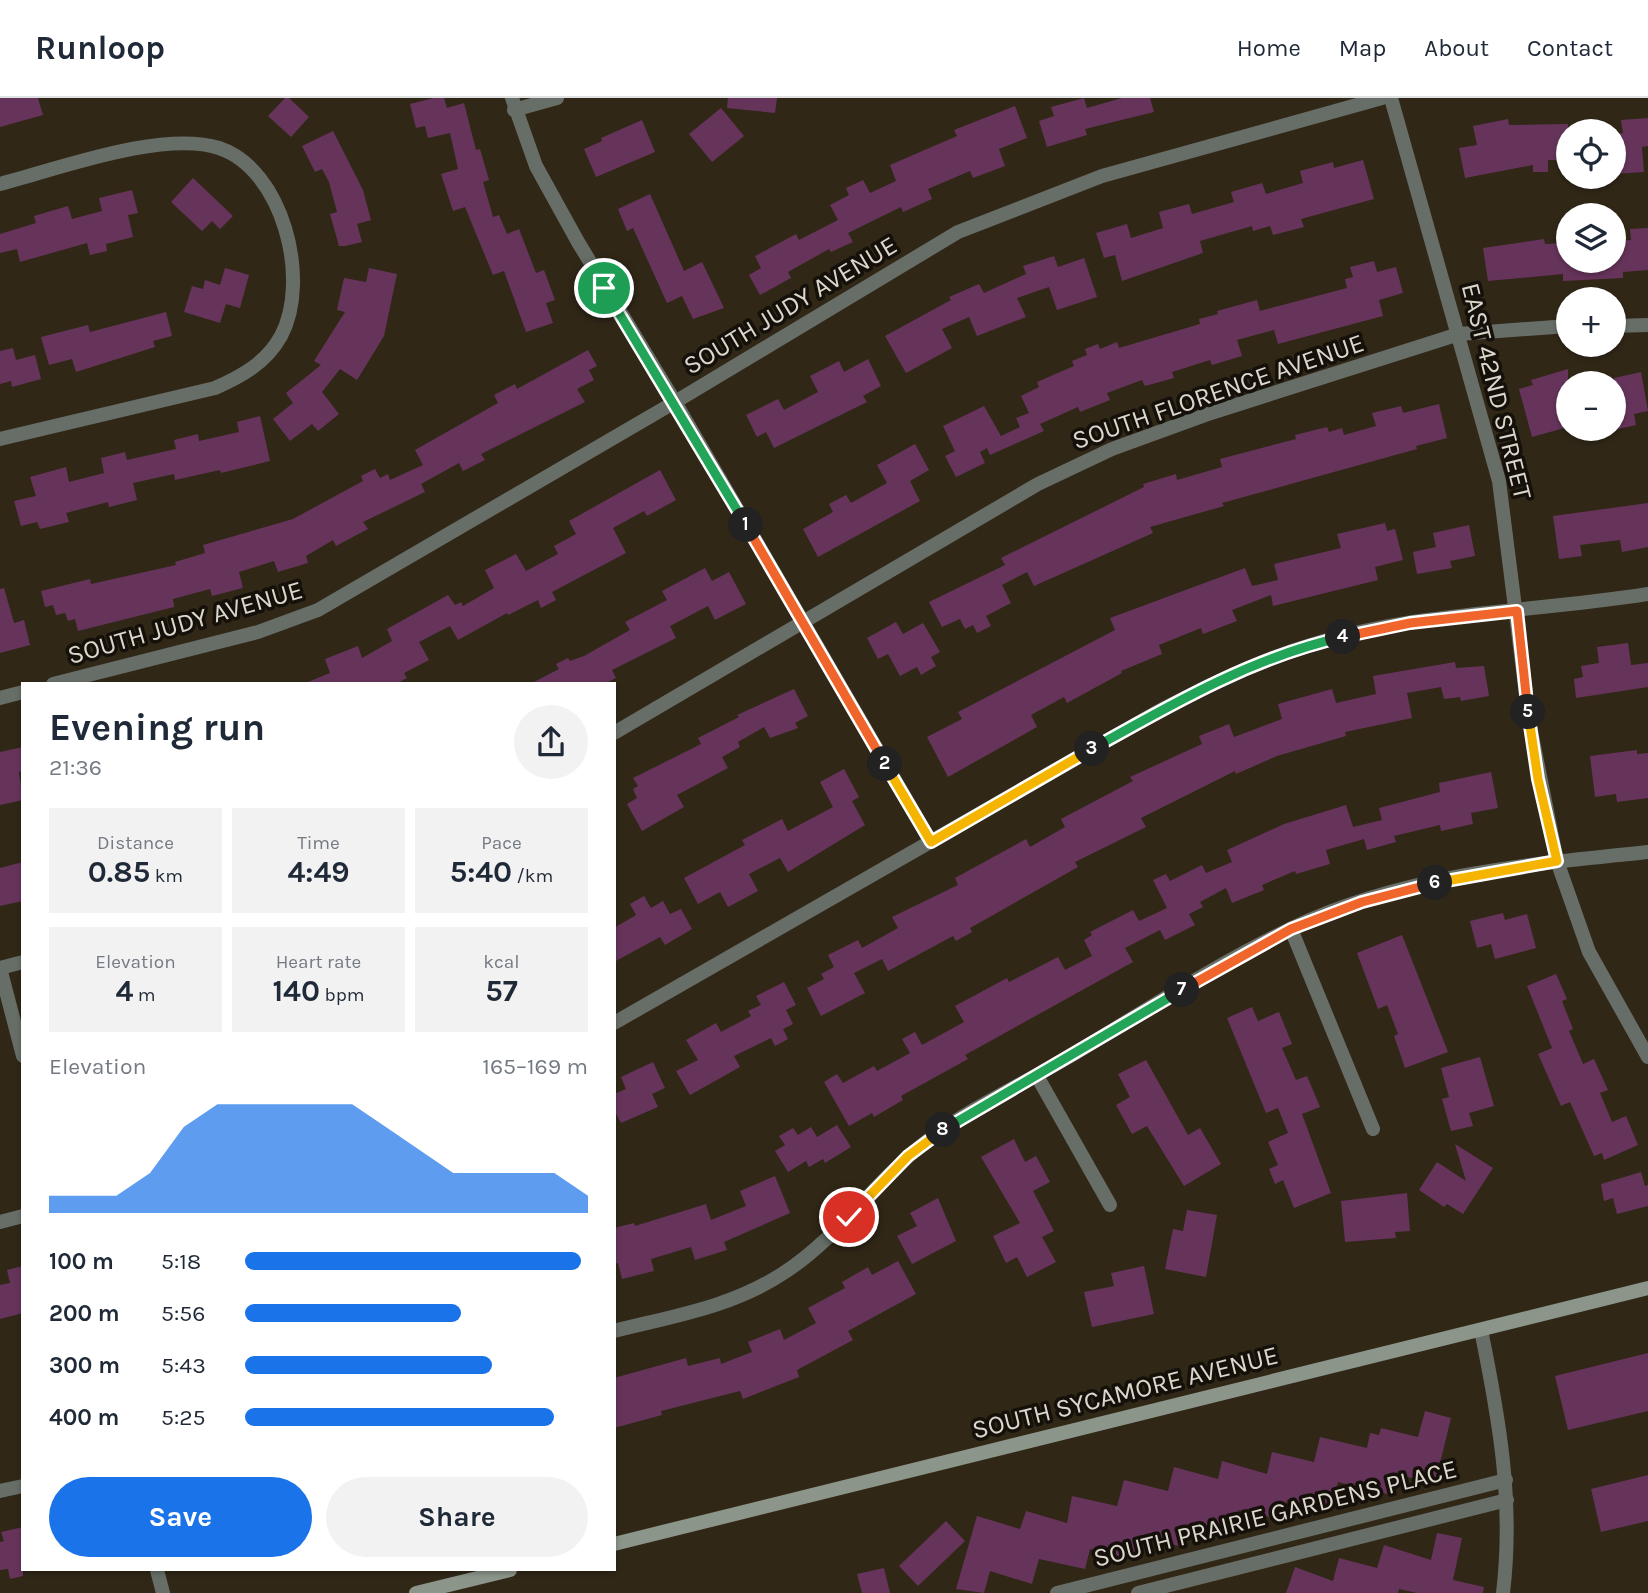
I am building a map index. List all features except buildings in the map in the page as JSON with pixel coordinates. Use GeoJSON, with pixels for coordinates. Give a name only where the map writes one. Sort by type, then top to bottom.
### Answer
{"type":"FeatureCollection","features":[{"type":"Feature","properties":{"kind":"main road","name":"SOUTH SYCAMORE AVENUE"},"geometry":{"type":"LineString","coordinates":[[616,1544],[1648,1288]]}},
{"type":"Feature","properties":{"kind":"main road"},"geometry":{"type":"LineString","coordinates":[[416,1593],[506,1571]]}},
{"type":"Feature","properties":{"kind":"street"},"geometry":{"type":"LineString","coordinates":[[557,98],[513,104],[536,166],[931,842]]}},
{"type":"Feature","properties":{"kind":"street","name":"SOUTH JUDY AVENUE"},"geometry":{"type":"LineString","coordinates":[[61,682],[258,632],[318,610],[675,402],[958,232],[1102,176],[1382,98]]}},
{"type":"Feature","properties":{"kind":"street","name":"EAST 42ND STREET"},"geometry":{"type":"LineString","coordinates":[[1391,98],[1499,481],[1530,726],[1557,861],[1590,952],[1648,1057]]}},
{"type":"Feature","properties":{"kind":"street"},"geometry":{"type":"LineString","coordinates":[[0,184],[155,145],[192,142],[220,149],[239,159],[271,190],[287,238],[294,282],[290,313],[280,338],[261,361],[244,375],[215,388],[0,439]]}},
{"type":"Feature","properties":{"kind":"street"},"geometry":{"type":"LineString","coordinates":[[1626,326],[1648,325]]}},
{"type":"Feature","properties":{"kind":"street","name":"SOUTH FLORENCE AVENUE"},"geometry":{"type":"LineString","coordinates":[[616,732],[1038,484],[1112,449],[1211,413],[1459,334],[1556,327]]}},
{"type":"Feature","properties":{"kind":"street"},"geometry":{"type":"LineString","coordinates":[[616,1022],[1157,712],[1233,674],[1315,643],[1410,623],[1648,594]]}},
{"type":"Feature","properties":{"kind":"street"},"geometry":{"type":"LineString","coordinates":[[0,698],[21,693]]}},
{"type":"Feature","properties":{"kind":"street"},"geometry":{"type":"LineString","coordinates":[[616,1331],[694,1313],[758,1289],[816,1247],[849,1217],[881,1182],[933,1137],[1142,1012],[1291,929],[1405,889],[1557,861],[1648,852]]}},
{"type":"Feature","properties":{"kind":"street"},"geometry":{"type":"LineString","coordinates":[[1291,929],[1373,1129]]}},
{"type":"Feature","properties":{"kind":"street"},"geometry":{"type":"LineString","coordinates":[[21,963],[0,968],[21,1048]]}},
{"type":"Feature","properties":{"kind":"street"},"geometry":{"type":"LineString","coordinates":[[1037,1076],[1110,1205]]}},
{"type":"Feature","properties":{"kind":"street"},"geometry":{"type":"LineString","coordinates":[[0,1222],[21,1217]]}},
{"type":"Feature","properties":{"kind":"street"},"geometry":{"type":"LineString","coordinates":[[1481,1330],[1502,1432],[1507,1500],[1503,1593]]}},
{"type":"Feature","properties":{"kind":"street","name":"SOUTH PRAIRIE GARDENS PLACE"},"geometry":{"type":"LineString","coordinates":[[1057,1593],[1506,1480]]}},
{"type":"Feature","properties":{"kind":"street"},"geometry":{"type":"LineString","coordinates":[[0,1491],[21,1486]]}},
{"type":"Feature","properties":{"kind":"street","name":"SOUTH PRAIRIE GARDENS PLACE"},"geometry":{"type":"LineString","coordinates":[[1138,1593],[1507,1500]]}},
{"type":"Feature","properties":{"kind":"street"},"geometry":{"type":"LineString","coordinates":[[157,1571],[163,1593]]}},
{"type":"Feature","properties":{"kind":"route"},"geometry":{"type":"LineString","coordinates":[[604,288],[675,402],[931,842],[1157,712],[1233,674],[1315,643],[1410,623],[1517,611],[1538,779],[1557,861],[1405,889],[1291,929],[1142,1012],[933,1137],[908,1156],[849,1217]]}}]}
